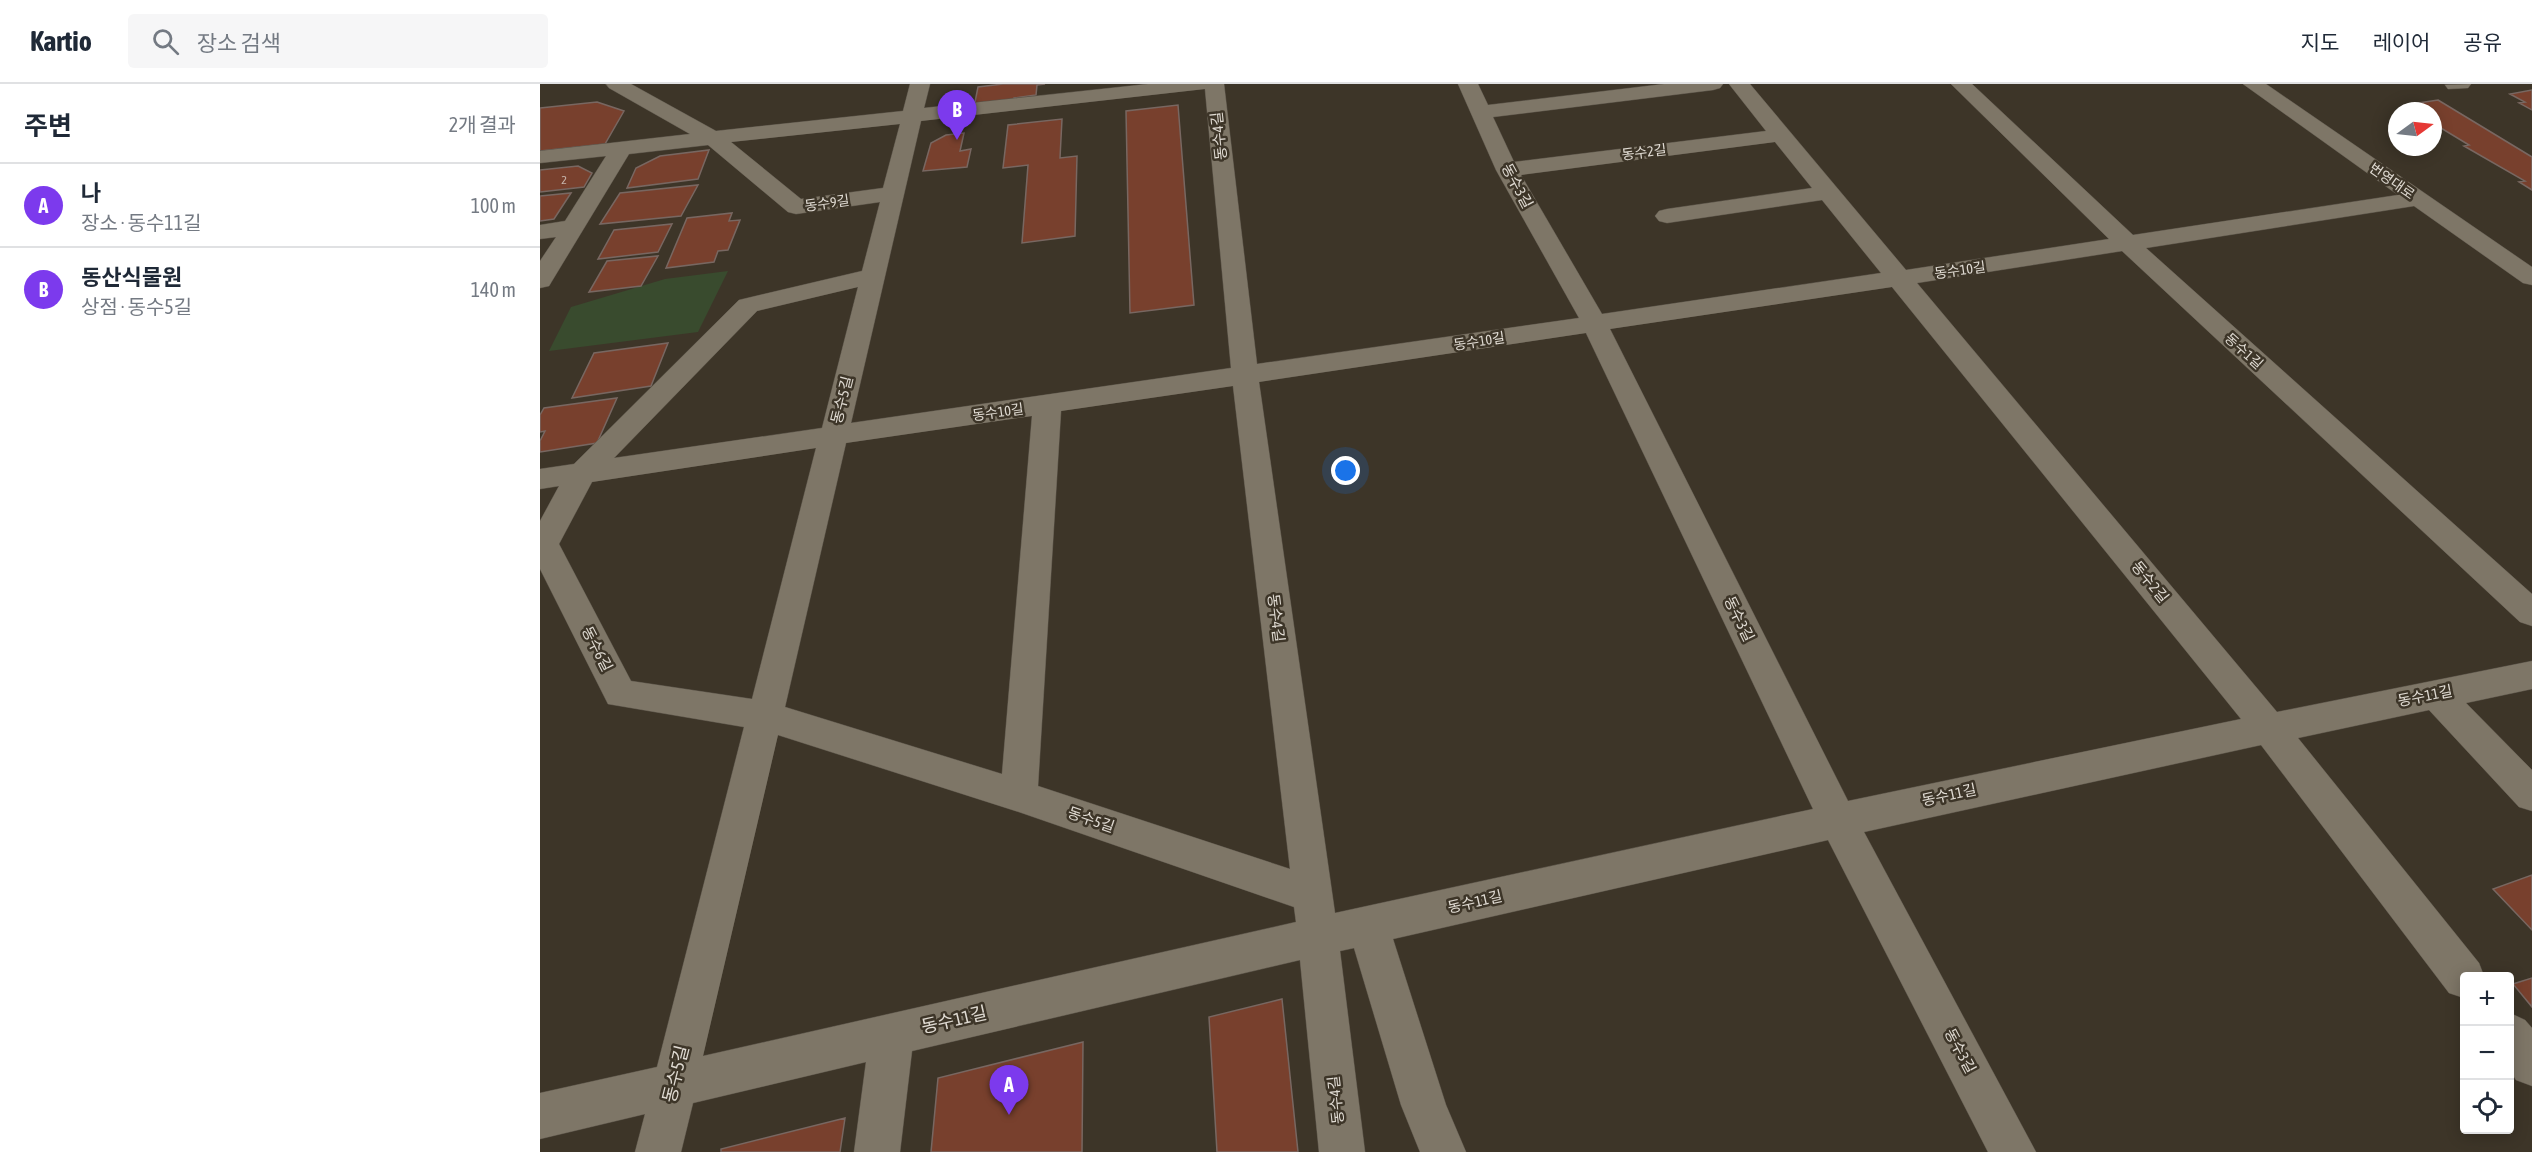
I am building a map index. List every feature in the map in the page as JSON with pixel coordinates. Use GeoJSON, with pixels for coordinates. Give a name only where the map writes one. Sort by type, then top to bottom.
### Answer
{"type":"FeatureCollection","features":[{"type":"Feature","properties":{"kind":"street","name":"동수9길"},"geometry":{"type":"LineString","coordinates":[[616,84],[712,138],[796,207],[894,194]]}},
{"type":"Feature","properties":{"kind":"street","name":"동수5길"},"geometry":{"type":"LineString","coordinates":[[658,1152],[920,84]]}},
{"type":"Feature","properties":{"kind":"street"},"geometry":{"type":"LineString","coordinates":[[540,157],[912,117],[1055,92],[1202,84]]}},
{"type":"Feature","properties":{"kind":"street","name":"동수4길"},"geometry":{"type":"LineString","coordinates":[[1214,84],[1245,376],[1318,937],[1342,1152]]}},
{"type":"Feature","properties":{"kind":"street"},"geometry":{"type":"LineString","coordinates":[[1475,98],[1713,84]]}},
{"type":"Feature","properties":{"kind":"street","name":"동수2길"},"geometry":{"type":"LineString","coordinates":[[1739,84],[1901,278],[2268,727],[2460,973]]}},
{"type":"Feature","properties":{"kind":"street","name":"동수1길"},"geometry":{"type":"LineString","coordinates":[[1961,84],[2128,244],[2532,614]]}},
{"type":"Feature","properties":{"kind":"street","name":"번영대로"},"geometry":{"type":"LineString","coordinates":[[2253,84],[2532,278]]}},
{"type":"Feature","properties":{"kind":"street","name":"동수3길"},"geometry":{"type":"LineString","coordinates":[[1475,98],[1507,170],[1595,324],[1837,819],[2013,1152]]}},
{"type":"Feature","properties":{"kind":"street","name":"동수2길"},"geometry":{"type":"LineString","coordinates":[[1507,170],[1780,135]]}},
{"type":"Feature","properties":{"kind":"street"},"geometry":{"type":"LineString","coordinates":[[540,281],[622,148]]}},
{"type":"Feature","properties":{"kind":"street"},"geometry":{"type":"LineString","coordinates":[[1667,216],[1828,192]]}},
{"type":"Feature","properties":{"kind":"street","name":"동수10길"},"geometry":{"type":"LineString","coordinates":[[540,479],[1047,406],[2417,199]]}},
{"type":"Feature","properties":{"kind":"street"},"geometry":{"type":"LineString","coordinates":[[540,232],[573,228]]}},
{"type":"Feature","properties":{"kind":"street","name":"동수6길"},"geometry":{"type":"LineString","coordinates":[[766,716],[620,694],[542,544],[581,474],[748,305],[874,276]]}},
{"type":"Feature","properties":{"kind":"street"},"geometry":{"type":"LineString","coordinates":[[1019,796],[1047,406]]}},
{"type":"Feature","properties":{"kind":"street","name":"동수11길"},"geometry":{"type":"LineString","coordinates":[[540,1116],[1837,819],[2268,727],[2532,675]]}},
{"type":"Feature","properties":{"kind":"street"},"geometry":{"type":"LineString","coordinates":[[2436,694],[2532,795]]}},
{"type":"Feature","properties":{"kind":"street","name":"동수5길"},"geometry":{"type":"LineString","coordinates":[[766,716],[1019,796],[1312,895]]}},
{"type":"Feature","properties":{"kind":"street"},"geometry":{"type":"LineString","coordinates":[[1368,926],[1424,1105],[1443,1152]]}},
{"type":"Feature","properties":{"kind":"street"},"geometry":{"type":"LineString","coordinates":[[877,1152],[892,1034]]}},
{"type":"Feature","properties":{"kind":"street"},"geometry":{"type":"LineString","coordinates":[[2514,1040],[2532,1064]]}},
{"type":"Feature","properties":{"kind":"green space"},"geometry":{"type":"Polygon","coordinates":[[[728,271],[698,332],[549,351],[571,307],[665,279],[728,271]]]}},
{"type":"Feature","properties":{"kind":"building"},"geometry":{"type":"Polygon","coordinates":[[[1003,84],[1045,84],[1037,85],[1036,95],[1014,98],[1014,103],[974,107],[978,87],[1003,84]]]}},
{"type":"Feature","properties":{"kind":"building"},"geometry":{"type":"Polygon","coordinates":[[[2532,90],[2532,110],[2519,103],[2525,102],[2510,94],[2532,90]]]}},
{"type":"Feature","properties":{"kind":"building"},"geometry":{"type":"Polygon","coordinates":[[[597,102],[624,111],[605,144],[540,151],[540,108],[597,102]]]}},
{"type":"Feature","properties":{"kind":"building"},"geometry":{"type":"Polygon","coordinates":[[[2442,102],[2532,157],[2532,190],[2519,182],[2525,181],[2464,146],[2469,145],[2442,129],[2442,102]]]}},
{"type":"Feature","properties":{"kind":"building"},"geometry":{"type":"Polygon","coordinates":[[[1178,105],[1194,305],[1130,313],[1126,111],[1178,105]]]}},
{"type":"Feature","properties":{"kind":"building"},"geometry":{"type":"Polygon","coordinates":[[[1062,119],[1060,158],[1077,156],[1075,236],[1022,243],[1028,165],[1003,168],[1008,125],[1062,119]]]}},
{"type":"Feature","properties":{"kind":"building"},"geometry":{"type":"Polygon","coordinates":[[[964,133],[960,151],[971,149],[967,167],[923,171],[931,143],[946,135],[964,133]]]}},
{"type":"Feature","properties":{"kind":"building"},"geometry":{"type":"Polygon","coordinates":[[[709,150],[698,179],[627,188],[636,168],[660,156],[709,150]]]}},
{"type":"Feature","properties":{"kind":"building"},"geometry":{"type":"Polygon","coordinates":[[[578,166],[592,173],[584,187],[540,192],[540,170],[578,166]]]}},
{"type":"Feature","properties":{"kind":"building"},"geometry":{"type":"Polygon","coordinates":[[[698,185],[681,216],[600,224],[620,193],[698,185]]]}},
{"type":"Feature","properties":{"kind":"building"},"geometry":{"type":"Polygon","coordinates":[[[571,193],[554,219],[540,221],[540,196],[571,193]]]}},
{"type":"Feature","properties":{"kind":"building"},"geometry":{"type":"Polygon","coordinates":[[[732,213],[729,221],[740,220],[728,250],[718,251],[714,262],[666,268],[687,218],[732,213]]]}},
{"type":"Feature","properties":{"kind":"building"},"geometry":{"type":"Polygon","coordinates":[[[672,224],[658,252],[598,259],[614,230],[672,224]]]}},
{"type":"Feature","properties":{"kind":"building"},"geometry":{"type":"Polygon","coordinates":[[[658,256],[641,286],[589,292],[607,261],[658,256]]]}},
{"type":"Feature","properties":{"kind":"building"},"geometry":{"type":"Polygon","coordinates":[[[668,343],[651,386],[572,398],[594,353],[668,343]]]}},
{"type":"Feature","properties":{"kind":"building"},"geometry":{"type":"Polygon","coordinates":[[[617,398],[597,443],[540,452],[540,441],[545,431],[540,432],[540,415],[544,408],[617,398]]]}},
{"type":"Feature","properties":{"kind":"building"},"geometry":{"type":"Polygon","coordinates":[[[2532,875],[2532,930],[2493,889],[2532,875]]]}},
{"type":"Feature","properties":{"kind":"building"},"geometry":{"type":"Polygon","coordinates":[[[2532,978],[2532,1007],[2514,985],[2532,978]]]}},
{"type":"Feature","properties":{"kind":"building"},"geometry":{"type":"Polygon","coordinates":[[[1282,999],[1298,1152],[1217,1152],[1209,1017],[1282,999]]]}},
{"type":"Feature","properties":{"kind":"building"},"geometry":{"type":"Polygon","coordinates":[[[1083,1042],[1082,1152],[931,1152],[938,1078],[1083,1042]]]}},
{"type":"Feature","properties":{"kind":"building"},"geometry":{"type":"Polygon","coordinates":[[[845,1118],[840,1152],[721,1152],[721,1149],[845,1118]]]}},
{"type":"Feature","properties":{"kind":"place","name":"동산식물원"},"geometry":{"type":"Point","coordinates":[957,140]}},
{"type":"Feature","properties":{"kind":"place","name":"나"},"geometry":{"type":"Point","coordinates":[1009,1115]}}]}
